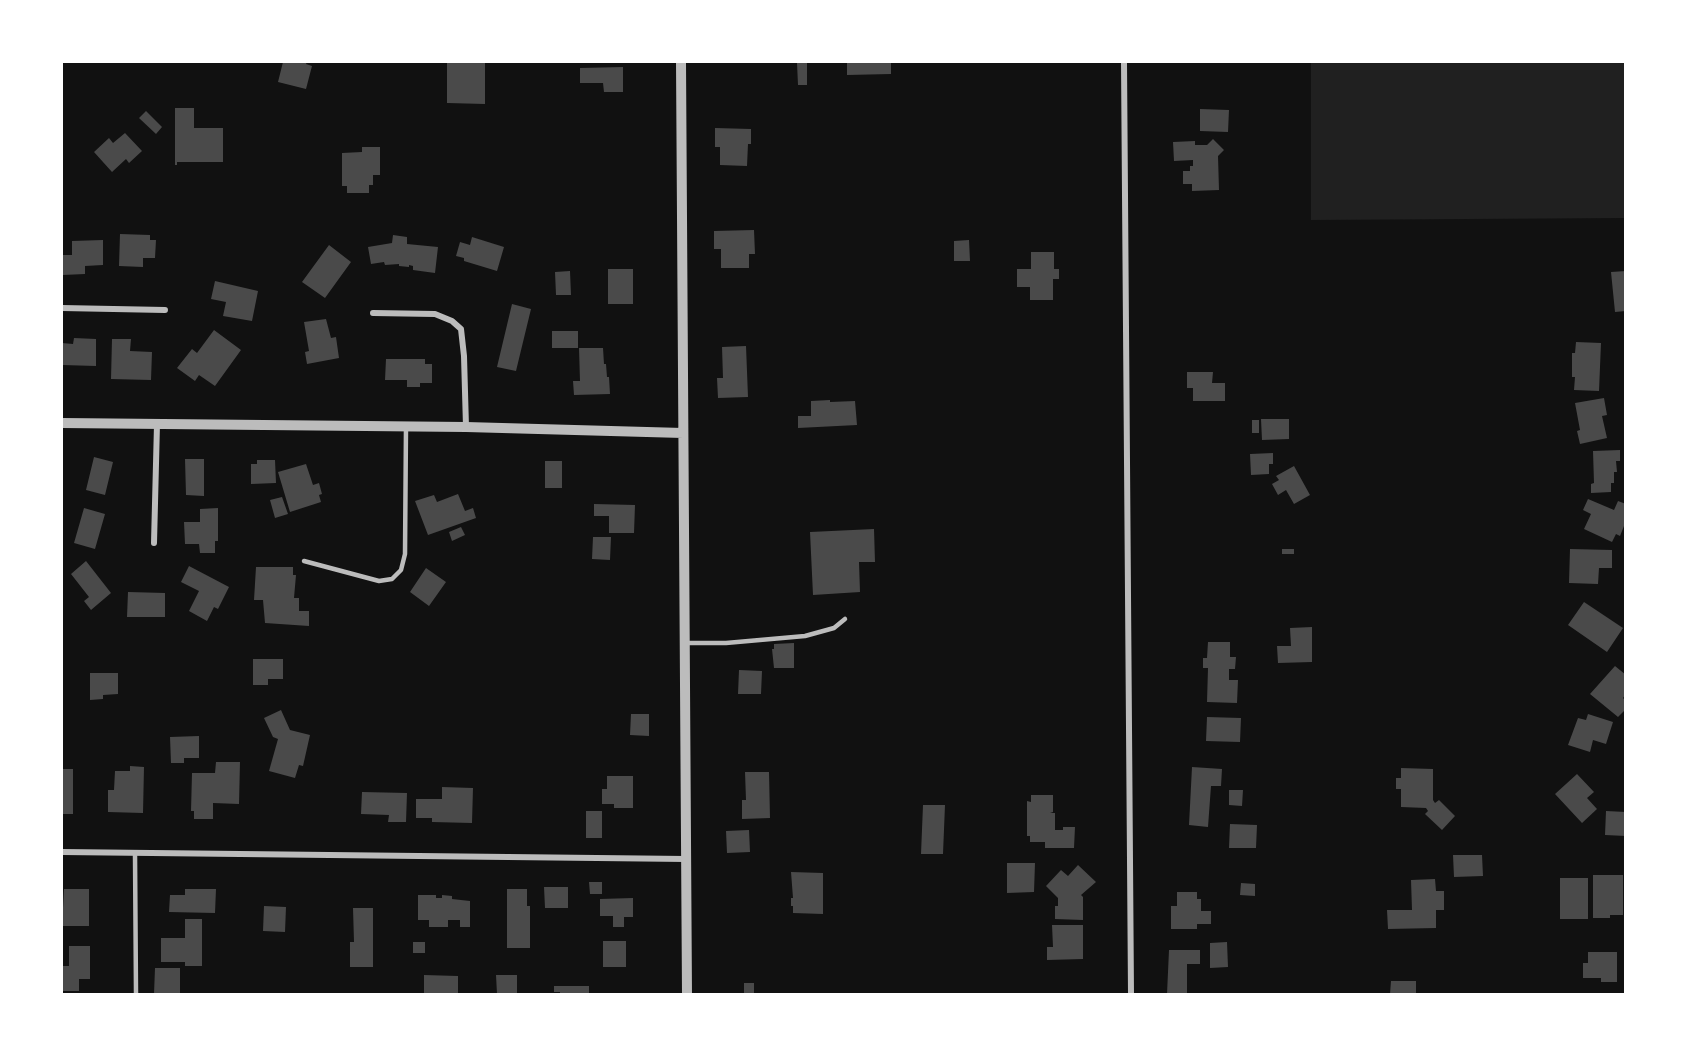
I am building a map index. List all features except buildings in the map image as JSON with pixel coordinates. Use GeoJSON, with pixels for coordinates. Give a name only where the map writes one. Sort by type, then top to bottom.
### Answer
{"type":"FeatureCollection","features":[{"type":"Feature","properties":{"kind":"street"},"geometry":{"type":"LineString","coordinates":[[681,62],[687,994]]}},
{"type":"Feature","properties":{"kind":"street"},"geometry":{"type":"LineString","coordinates":[[1124,62],[1131,994]]}},
{"type":"Feature","properties":{"kind":"street"},"geometry":{"type":"LineString","coordinates":[[62,308],[165,310]]}},
{"type":"Feature","properties":{"kind":"street"},"geometry":{"type":"LineString","coordinates":[[373,313],[435,314],[452,321],[461,329],[466,427]]}},
{"type":"Feature","properties":{"kind":"street"},"geometry":{"type":"LineString","coordinates":[[62,423],[406,426],[683,433]]}},
{"type":"Feature","properties":{"kind":"street"},"geometry":{"type":"LineString","coordinates":[[154,543],[157,424]]}},
{"type":"Feature","properties":{"kind":"street"},"geometry":{"type":"LineString","coordinates":[[62,852],[686,859]]}},
{"type":"Feature","properties":{"kind":"lane"},"geometry":{"type":"LineString","coordinates":[[304,561],[379,581],[392,579],[401,570],[405,554],[406,426]]}},
{"type":"Feature","properties":{"kind":"lane"},"geometry":{"type":"LineString","coordinates":[[684,643],[726,643],[804,636],[834,628],[845,619]]}},
{"type":"Feature","properties":{"kind":"lane"},"geometry":{"type":"LineString","coordinates":[[135,854],[136,994]]}},
{"type":"Feature","properties":{"kind":"shaded area"},"geometry":{"type":"Polygon","coordinates":[[[1311,62],[1625,62],[1625,218],[1311,220],[1311,62]]]}}]}
